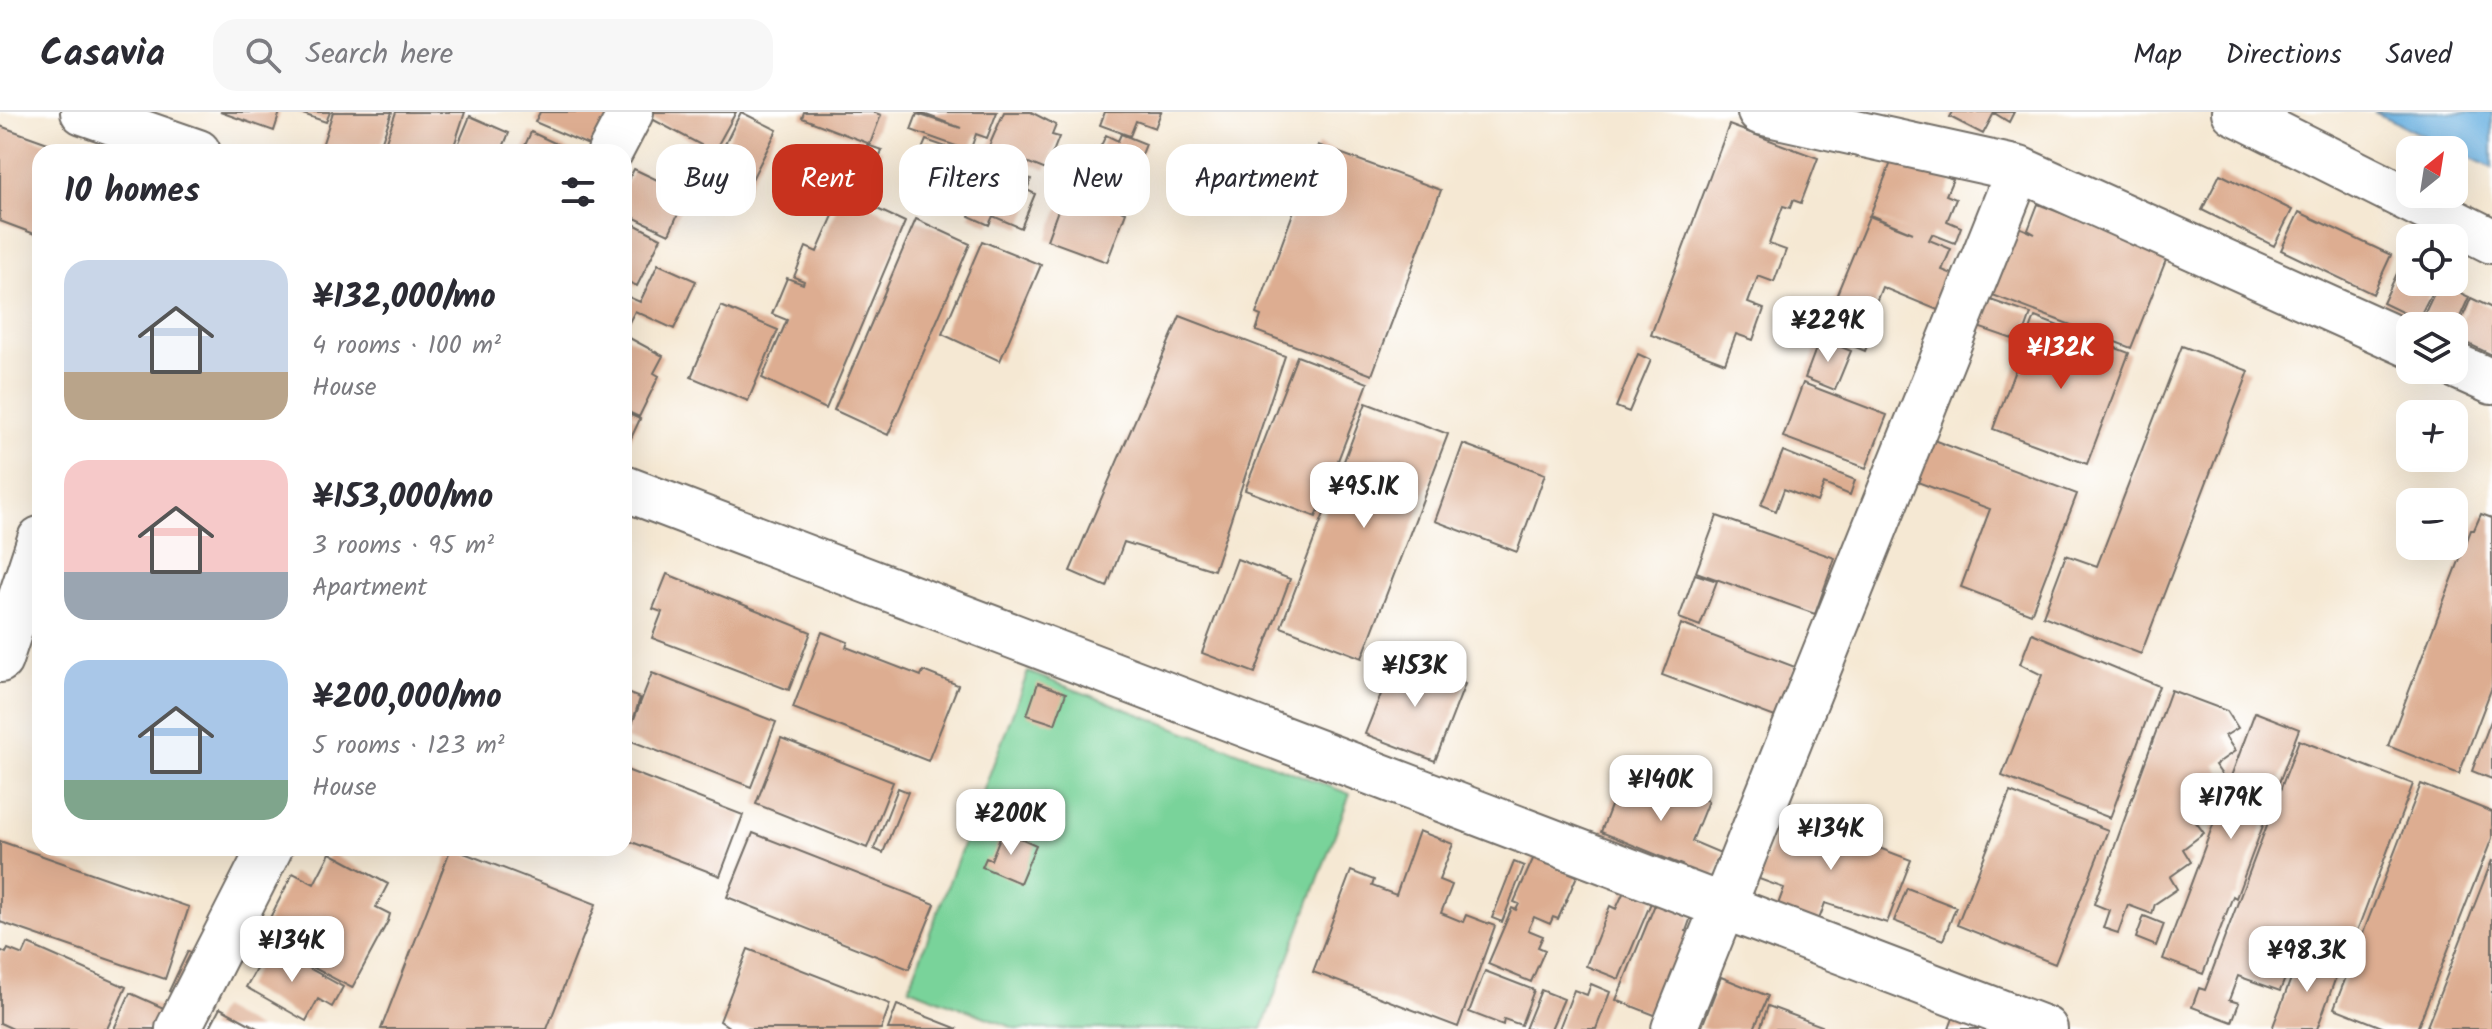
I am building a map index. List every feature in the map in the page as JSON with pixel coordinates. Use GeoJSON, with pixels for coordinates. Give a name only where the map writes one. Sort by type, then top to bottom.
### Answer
{"type":"FeatureCollection","features":[{"type":"Feature","properties":{"kind":"street"},"geometry":{"type":"LineString","coordinates":[[83,112],[180,139]]}},
{"type":"Feature","properties":{"kind":"street"},"geometry":{"type":"LineString","coordinates":[[614,144],[631,112]]}},
{"type":"Feature","properties":{"kind":"street"},"geometry":{"type":"LineString","coordinates":[[1760,112],[2019,169],[2396,339]]}},
{"type":"Feature","properties":{"kind":"street"},"geometry":{"type":"LineString","coordinates":[[2234,112],[2492,241]]}},
{"type":"Feature","properties":{"kind":"street"},"geometry":{"type":"LineString","coordinates":[[1674,1029],[2019,169]]}},
{"type":"Feature","properties":{"kind":"street"},"geometry":{"type":"LineString","coordinates":[[2468,371],[2492,382]]}},
{"type":"Feature","properties":{"kind":"street"},"geometry":{"type":"LineString","coordinates":[[632,491],[2045,1029]]}},
{"type":"Feature","properties":{"kind":"street"},"geometry":{"type":"LineString","coordinates":[[0,660],[32,563]]}},
{"type":"Feature","properties":{"kind":"street"},"geometry":{"type":"LineString","coordinates":[[178,1029],[266,856]]}},
{"type":"Feature","properties":{"kind":"green space"},"geometry":{"type":"Polygon","coordinates":[[[1028,672],[1350,794],[1262,1029],[1017,1029],[909,988],[1028,672]]]}},
{"type":"Feature","properties":{"kind":"water"},"geometry":{"type":"Polygon","coordinates":[[[2374,112],[2492,112],[2492,168],[2468,157],[2468,136],[2425,136],[2374,112]]]}},
{"type":"Feature","properties":{"kind":"building"},"geometry":{"type":"Polygon","coordinates":[[[220,112],[280,112],[274,131],[220,112]]]}},
{"type":"Feature","properties":{"kind":"building"},"geometry":{"type":"Polygon","coordinates":[[[297,112],[330,112],[326,122],[297,112]]]}},
{"type":"Feature","properties":{"kind":"building"},"geometry":{"type":"Polygon","coordinates":[[[333,112],[392,112],[381,144],[323,144],[333,112]]]}},
{"type":"Feature","properties":{"kind":"building"},"geometry":{"type":"Polygon","coordinates":[[[396,112],[465,112],[455,144],[385,144],[396,112]]]}},
{"type":"Feature","properties":{"kind":"building"},"geometry":{"type":"Polygon","coordinates":[[[540,112],[617,112],[603,144],[586,144],[535,122],[540,112]]]}},
{"type":"Feature","properties":{"kind":"building"},"geometry":{"type":"Polygon","coordinates":[[[653,112],[736,112],[718,144],[699,144],[650,118],[653,112]]]}},
{"type":"Feature","properties":{"kind":"building"},"geometry":{"type":"Polygon","coordinates":[[[741,112],[777,130],[756,171],[756,144],[725,144],[741,112]]]}},
{"type":"Feature","properties":{"kind":"building"},"geometry":{"type":"Polygon","coordinates":[[[804,112],[873,112],[881,115],[870,144],[802,118],[804,112]]]}},
{"type":"Feature","properties":{"kind":"building"},"geometry":{"type":"Polygon","coordinates":[[[918,112],[997,112],[987,138],[976,134],[972,144],[950,144],[911,130],[917,114],[961,128],[918,112]]]}},
{"type":"Feature","properties":{"kind":"building"},"geometry":{"type":"Polygon","coordinates":[[[1004,112],[1031,112],[1056,125],[1052,135],[1059,137],[1056,144],[1044,144],[1044,169],[1028,163],[1028,144],[990,144],[1004,112]]]}},
{"type":"Feature","properties":{"kind":"building"},"geometry":{"type":"Polygon","coordinates":[[[1105,112],[1161,112],[1155,128],[1136,121],[1130,136],[1100,125],[1105,112]]]}},
{"type":"Feature","properties":{"kind":"building"},"geometry":{"type":"Polygon","coordinates":[[[1953,112],[2014,112],[2009,122],[1994,113],[1983,134],[1950,117],[1953,112]]]}},
{"type":"Feature","properties":{"kind":"building"},"geometry":{"type":"Polygon","coordinates":[[[470,116],[509,133],[504,144],[458,144],[470,116]]]}},
{"type":"Feature","properties":{"kind":"building"},"geometry":{"type":"Polygon","coordinates":[[[1729,125],[1818,158],[1801,203],[1793,200],[1790,208],[1783,206],[1769,244],[1786,250],[1774,282],[1758,276],[1748,303],[1764,309],[1753,340],[1736,334],[1725,363],[1651,335],[1729,125]]]}},
{"type":"Feature","properties":{"kind":"building"},"geometry":{"type":"Polygon","coordinates":[[[0,126],[51,144],[32,144],[32,233],[0,221],[0,126]]]}},
{"type":"Feature","properties":{"kind":"building"},"geometry":{"type":"Polygon","coordinates":[[[531,132],[557,144],[526,144],[531,132]]]}},
{"type":"Feature","properties":{"kind":"building"},"geometry":{"type":"Polygon","coordinates":[[[1121,134],[1146,144],[1102,144],[1106,135],[1118,141],[1121,134]]]}},
{"type":"Feature","properties":{"kind":"building"},"geometry":{"type":"Polygon","coordinates":[[[1894,155],[1953,179],[1946,195],[1956,199],[1947,221],[1961,227],[1955,243],[1932,234],[1929,240],[1951,249],[1942,270],[1955,275],[1940,311],[1882,287],[1865,329],[1873,332],[1865,351],[1821,333],[1869,216],[1913,233],[1870,215],[1894,155]]]}},
{"type":"Feature","properties":{"kind":"building"},"geometry":{"type":"Polygon","coordinates":[[[1347,156],[1441,190],[1372,375],[1256,331],[1261,316],[1256,314],[1292,216],[1347,216],[1347,156]]]}},
{"type":"Feature","properties":{"kind":"building"},"geometry":{"type":"Polygon","coordinates":[[[634,169],[656,179],[656,216],[677,216],[669,234],[632,217],[634,169]]]}},
{"type":"Feature","properties":{"kind":"building"},"geometry":{"type":"Polygon","coordinates":[[[2220,174],[2292,210],[2274,246],[2202,210],[2220,174]]]}},
{"type":"Feature","properties":{"kind":"building"},"geometry":{"type":"Polygon","coordinates":[[[1028,190],[1035,194],[1028,211],[1028,190]]]}},
{"type":"Feature","properties":{"kind":"building"},"geometry":{"type":"Polygon","coordinates":[[[2038,204],[2168,255],[2131,348],[1990,294],[2017,226],[2035,234],[2028,230],[2038,204]]]}},
{"type":"Feature","properties":{"kind":"building"},"geometry":{"type":"Polygon","coordinates":[[[883,212],[905,222],[826,409],[762,378],[787,320],[772,314],[787,278],[803,284],[804,281],[794,277],[806,247],[817,252],[833,216],[883,216],[883,212]]]}},
{"type":"Feature","properties":{"kind":"building"},"geometry":{"type":"Polygon","coordinates":[[[2299,212],[2391,255],[2373,294],[2281,250],[2299,212]]]}},
{"type":"Feature","properties":{"kind":"building"},"geometry":{"type":"Polygon","coordinates":[[[969,216],[993,216],[989,225],[969,216]]]}},
{"type":"Feature","properties":{"kind":"building"},"geometry":{"type":"Polygon","coordinates":[[[993,216],[1026,216],[1021,228],[993,216]]]}},
{"type":"Feature","properties":{"kind":"building"},"geometry":{"type":"Polygon","coordinates":[[[1056,216],[1124,216],[1107,262],[1047,240],[1056,216]]]}},
{"type":"Feature","properties":{"kind":"building"},"geometry":{"type":"Polygon","coordinates":[[[916,219],[970,244],[888,435],[834,410],[916,219]]]}},
{"type":"Feature","properties":{"kind":"building"},"geometry":{"type":"Polygon","coordinates":[[[632,223],[661,238],[637,286],[632,284],[632,223]]]}},
{"type":"Feature","properties":{"kind":"building"},"geometry":{"type":"Polygon","coordinates":[[[982,241],[1041,265],[1000,361],[942,334],[982,241]]]}},
{"type":"Feature","properties":{"kind":"building"},"geometry":{"type":"Polygon","coordinates":[[[658,264],[696,281],[674,329],[635,311],[632,317],[632,298],[640,302],[658,264]]]}},
{"type":"Feature","properties":{"kind":"building"},"geometry":{"type":"Polygon","coordinates":[[[2396,276],[2396,296],[2430,296],[2422,312],[2402,312],[2383,303],[2396,276]]]}},
{"type":"Feature","properties":{"kind":"building"},"geometry":{"type":"Polygon","coordinates":[[[2433,296],[2469,297],[2462,312],[2425,312],[2433,296]]]}},
{"type":"Feature","properties":{"kind":"building"},"geometry":{"type":"Polygon","coordinates":[[[1982,297],[2031,314],[2021,342],[1972,325],[1982,297]]]}},
{"type":"Feature","properties":{"kind":"building"},"geometry":{"type":"Polygon","coordinates":[[[2471,298],[2492,308],[2492,355],[2468,344],[2468,312],[2465,312],[2471,298]]]}},
{"type":"Feature","properties":{"kind":"building"},"geometry":{"type":"Polygon","coordinates":[[[721,306],[778,330],[748,401],[691,377],[721,306]]]}},
{"type":"Feature","properties":{"kind":"building"},"geometry":{"type":"Polygon","coordinates":[[[1180,316],[1285,356],[1214,570],[1124,542],[1107,587],[1070,571],[1180,316]]]}},
{"type":"Feature","properties":{"kind":"building"},"geometry":{"type":"Polygon","coordinates":[[[2035,317],[2129,353],[2087,464],[1993,429],[2035,317]]]}},
{"type":"Feature","properties":{"kind":"building"},"geometry":{"type":"Polygon","coordinates":[[[1820,338],[1851,351],[1835,390],[1805,378],[1820,338]]]}},
{"type":"Feature","properties":{"kind":"building"},"geometry":{"type":"Polygon","coordinates":[[[632,339],[663,356],[654,373],[659,376],[639,417],[632,414],[632,339]]]}},
{"type":"Feature","properties":{"kind":"building"},"geometry":{"type":"Polygon","coordinates":[[[2182,346],[2249,371],[2141,654],[2043,616],[2066,555],[2097,566],[2182,346]]]}},
{"type":"Feature","properties":{"kind":"building"},"geometry":{"type":"Polygon","coordinates":[[[1638,354],[1651,360],[1629,412],[1616,407],[1638,354]]]}},
{"type":"Feature","properties":{"kind":"building"},"geometry":{"type":"Polygon","coordinates":[[[1297,356],[1368,383],[1316,517],[1245,490],[1297,356]]]}},
{"type":"Feature","properties":{"kind":"building"},"geometry":{"type":"Polygon","coordinates":[[[1803,383],[1887,415],[1866,468],[1783,437],[1803,383]]]}},
{"type":"Feature","properties":{"kind":"building"},"geometry":{"type":"Polygon","coordinates":[[[1366,403],[1448,434],[1362,658],[1281,627],[1366,403]]]}},
{"type":"Feature","properties":{"kind":"building"},"geometry":{"type":"Polygon","coordinates":[[[632,416],[640,419],[632,436],[632,416]]]}},
{"type":"Feature","properties":{"kind":"building"},"geometry":{"type":"Polygon","coordinates":[[[1928,438],[2077,494],[2031,614],[1961,587],[1990,509],[1912,480],[1928,438]]]}},
{"type":"Feature","properties":{"kind":"building"},"geometry":{"type":"Polygon","coordinates":[[[1463,444],[1545,474],[1517,552],[1435,521],[1463,444]]]}},
{"type":"Feature","properties":{"kind":"building"},"geometry":{"type":"Polygon","coordinates":[[[1783,451],[1855,480],[1850,495],[1824,484],[1817,502],[1784,489],[1776,511],[1761,505],[1783,451]]]}},
{"type":"Feature","properties":{"kind":"building"},"geometry":{"type":"Polygon","coordinates":[[[2481,514],[2492,518],[2492,687],[2459,774],[2388,746],[2459,560],[2468,560],[2468,538],[2481,514]]]}},
{"type":"Feature","properties":{"kind":"building"},"geometry":{"type":"Polygon","coordinates":[[[1717,516],[1835,558],[1815,614],[1696,572],[1717,516]]]}},
{"type":"Feature","properties":{"kind":"building"},"geometry":{"type":"Polygon","coordinates":[[[1237,559],[1290,579],[1255,673],[1202,653],[1237,559]]]}},
{"type":"Feature","properties":{"kind":"building"},"geometry":{"type":"Polygon","coordinates":[[[667,574],[811,632],[789,690],[652,638],[662,612],[653,609],[667,574]]]}},
{"type":"Feature","properties":{"kind":"building"},"geometry":{"type":"Polygon","coordinates":[[[1695,574],[1717,581],[1700,626],[1679,618],[1695,574]]]}},
{"type":"Feature","properties":{"kind":"building"},"geometry":{"type":"Polygon","coordinates":[[[1681,624],[1795,667],[1775,717],[1662,675],[1681,624]]]}},
{"type":"Feature","properties":{"kind":"building"},"geometry":{"type":"Polygon","coordinates":[[[822,632],[848,642],[846,647],[921,676],[923,671],[958,685],[928,761],[793,708],[822,632]]]}},
{"type":"Feature","properties":{"kind":"building"},"geometry":{"type":"Polygon","coordinates":[[[2032,633],[2159,686],[2110,818],[2002,776],[2042,675],[2020,664],[2032,633]]]}},
{"type":"Feature","properties":{"kind":"building"},"geometry":{"type":"Polygon","coordinates":[[[1396,657],[1465,684],[1435,761],[1365,734],[1396,657]]]}},
{"type":"Feature","properties":{"kind":"building"},"geometry":{"type":"Polygon","coordinates":[[[652,673],[776,722],[751,787],[632,741],[632,724],[652,673]]]}},
{"type":"Feature","properties":{"kind":"building"},"geometry":{"type":"Polygon","coordinates":[[[1038,683],[1066,693],[1055,724],[1027,715],[1038,683]]]}},
{"type":"Feature","properties":{"kind":"building"},"geometry":{"type":"Polygon","coordinates":[[[2171,690],[2227,711],[2238,728],[2225,736],[2235,751],[2215,765],[2225,779],[2206,793],[2215,807],[2195,821],[2204,833],[2183,849],[2191,862],[2170,877],[2177,889],[2155,904],[2152,914],[2128,905],[2118,933],[2103,928],[2109,910],[2094,904],[2171,690]]]}},
{"type":"Feature","properties":{"kind":"building"},"geometry":{"type":"Polygon","coordinates":[[[632,695],[640,698],[632,724],[632,695]]]}},
{"type":"Feature","properties":{"kind":"building"},"geometry":{"type":"Polygon","coordinates":[[[2255,712],[2299,729],[2236,898],[2233,896],[2203,974],[2163,959],[2255,712]]]}},
{"type":"Feature","properties":{"kind":"building"},"geometry":{"type":"Polygon","coordinates":[[[2492,718],[2492,779],[2472,771],[2492,718]]]}},
{"type":"Feature","properties":{"kind":"building"},"geometry":{"type":"Polygon","coordinates":[[[781,738],[893,782],[867,848],[756,804],[781,738]]]}},
{"type":"Feature","properties":{"kind":"building"},"geometry":{"type":"Polygon","coordinates":[[[2299,740],[2413,784],[2352,944],[2306,926],[2280,991],[2238,976],[2229,1000],[2239,1003],[2232,1022],[2192,1007],[2199,988],[2205,990],[2299,740]]]}},
{"type":"Feature","properties":{"kind":"building"},"geometry":{"type":"Polygon","coordinates":[[[1626,767],[1708,801],[1692,841],[1723,854],[1714,877],[1703,880],[1680,870],[1682,865],[1601,832],[1626,767]]]}},
{"type":"Feature","properties":{"kind":"building"},"geometry":{"type":"Polygon","coordinates":[[[632,772],[743,815],[720,876],[632,842],[632,772]]]}},
{"type":"Feature","properties":{"kind":"building"},"geometry":{"type":"Polygon","coordinates":[[[2421,784],[2492,812],[2492,838],[2417,1029],[2387,1029],[2334,1008],[2421,784]]]}},
{"type":"Feature","properties":{"kind":"building"},"geometry":{"type":"Polygon","coordinates":[[[898,788],[908,792],[883,853],[874,849],[898,788]]]}},
{"type":"Feature","properties":{"kind":"building"},"geometry":{"type":"Polygon","coordinates":[[[2010,792],[2108,830],[2055,964],[1957,925],[2010,792]]]}},
{"type":"Feature","properties":{"kind":"building"},"geometry":{"type":"Polygon","coordinates":[[[1784,812],[1911,860],[1887,923],[1825,903],[1817,925],[1776,910],[1784,888],[1759,879],[1784,812]]]}},
{"type":"Feature","properties":{"kind":"building"},"geometry":{"type":"Polygon","coordinates":[[[1003,830],[1036,845],[1020,883],[982,867],[986,858],[991,860],[1003,830]]]}},
{"type":"Feature","properties":{"kind":"building"},"geometry":{"type":"Polygon","coordinates":[[[1419,831],[1453,844],[1439,880],[1452,885],[1441,913],[1463,922],[1466,915],[1495,926],[1458,1027],[1313,972],[1351,871],[1374,880],[1372,886],[1396,895],[1419,831]]]}},
{"type":"Feature","properties":{"kind":"building"},"geometry":{"type":"Polygon","coordinates":[[[753,833],[935,904],[909,969],[727,897],[753,833]]]}},
{"type":"Feature","properties":{"kind":"building"},"geometry":{"type":"Polygon","coordinates":[[[0,841],[32,852],[32,856],[43,856],[189,907],[165,979],[0,922],[0,841]]]}},
{"type":"Feature","properties":{"kind":"building"},"geometry":{"type":"Polygon","coordinates":[[[1537,850],[1553,857],[1549,864],[1577,876],[1558,919],[1553,917],[1550,924],[1534,917],[1528,930],[1543,936],[1538,947],[1545,950],[1531,982],[1488,964],[1512,908],[1516,910],[1519,904],[1514,902],[1537,850]]]}},
{"type":"Feature","properties":{"kind":"building"},"geometry":{"type":"Polygon","coordinates":[[[328,856],[336,856],[388,884],[376,907],[390,914],[388,921],[352,988],[259,939],[293,873],[314,884],[328,856]]]}},
{"type":"Feature","properties":{"kind":"building"},"geometry":{"type":"Polygon","coordinates":[[[448,856],[472,856],[596,904],[547,1029],[381,1029],[448,856]]]}},
{"type":"Feature","properties":{"kind":"building"},"geometry":{"type":"Polygon","coordinates":[[[2492,860],[2492,1029],[2426,1029],[2492,860]]]}},
{"type":"Feature","properties":{"kind":"building"},"geometry":{"type":"Polygon","coordinates":[[[1514,862],[1524,866],[1502,922],[1492,918],[1514,862]]]}},
{"type":"Feature","properties":{"kind":"building"},"geometry":{"type":"Polygon","coordinates":[[[1626,887],[1653,898],[1619,979],[1586,966],[1610,906],[1616,909],[1626,887]]]}},
{"type":"Feature","properties":{"kind":"building"},"geometry":{"type":"Polygon","coordinates":[[[1907,888],[1956,907],[1943,940],[1894,921],[1907,888]]]}},
{"type":"Feature","properties":{"kind":"building"},"geometry":{"type":"Polygon","coordinates":[[[1658,897],[1691,917],[1686,931],[1690,933],[1657,1016],[1616,1000],[1658,897]]]}},
{"type":"Feature","properties":{"kind":"building"},"geometry":{"type":"Polygon","coordinates":[[[2144,916],[2164,924],[2156,946],[2136,938],[2144,916]]]}},
{"type":"Feature","properties":{"kind":"building"},"geometry":{"type":"Polygon","coordinates":[[[28,944],[126,987],[107,1029],[13,1029],[0,1023],[0,950],[6,953],[8,949],[23,955],[28,944]]]}},
{"type":"Feature","properties":{"kind":"building"},"geometry":{"type":"Polygon","coordinates":[[[269,946],[343,987],[332,1007],[318,999],[306,1021],[246,987],[269,946]]]}},
{"type":"Feature","properties":{"kind":"building"},"geometry":{"type":"Polygon","coordinates":[[[748,949],[890,1004],[881,1029],[732,1029],[720,1021],[748,949]]]}},
{"type":"Feature","properties":{"kind":"building"},"geometry":{"type":"Polygon","coordinates":[[[188,951],[209,961],[190,1002],[169,991],[188,951]]]}},
{"type":"Feature","properties":{"kind":"building"},"geometry":{"type":"Polygon","coordinates":[[[2301,952],[2340,966],[2317,1029],[2272,1029],[2301,952]]]}},
{"type":"Feature","properties":{"kind":"building"},"geometry":{"type":"Polygon","coordinates":[[[1485,971],[1534,990],[1521,1025],[1504,1019],[1503,1025],[1469,1012],[1485,971]]]}},
{"type":"Feature","properties":{"kind":"building"},"geometry":{"type":"Polygon","coordinates":[[[1721,977],[1768,996],[1754,1029],[1701,1029],[1721,977]]]}},
{"type":"Feature","properties":{"kind":"building"},"geometry":{"type":"Polygon","coordinates":[[[1591,984],[1610,992],[1596,1029],[1559,1029],[1574,990],[1587,995],[1591,984]]]}},
{"type":"Feature","properties":{"kind":"building"},"geometry":{"type":"Polygon","coordinates":[[[1541,990],[1564,999],[1551,1029],[1525,1029],[1541,990]]]}},
{"type":"Feature","properties":{"kind":"building"},"geometry":{"type":"Polygon","coordinates":[[[130,993],[177,1014],[171,1029],[114,1029],[130,993]]]}},
{"type":"Feature","properties":{"kind":"building"},"geometry":{"type":"Polygon","coordinates":[[[897,1005],[958,1029],[888,1029],[897,1005]]]}},
{"type":"Feature","properties":{"kind":"building"},"geometry":{"type":"Polygon","coordinates":[[[1768,1006],[1822,1026],[1821,1029],[1760,1029],[1768,1006]]]}},
{"type":"Feature","properties":{"kind":"building"},"geometry":{"type":"Polygon","coordinates":[[[220,1008],[259,1029],[209,1029],[220,1008]]]}},
{"type":"Feature","properties":{"kind":"building"},"geometry":{"type":"Polygon","coordinates":[[[1955,1013],[1994,1029],[1949,1029],[1955,1013]]]}}]}
